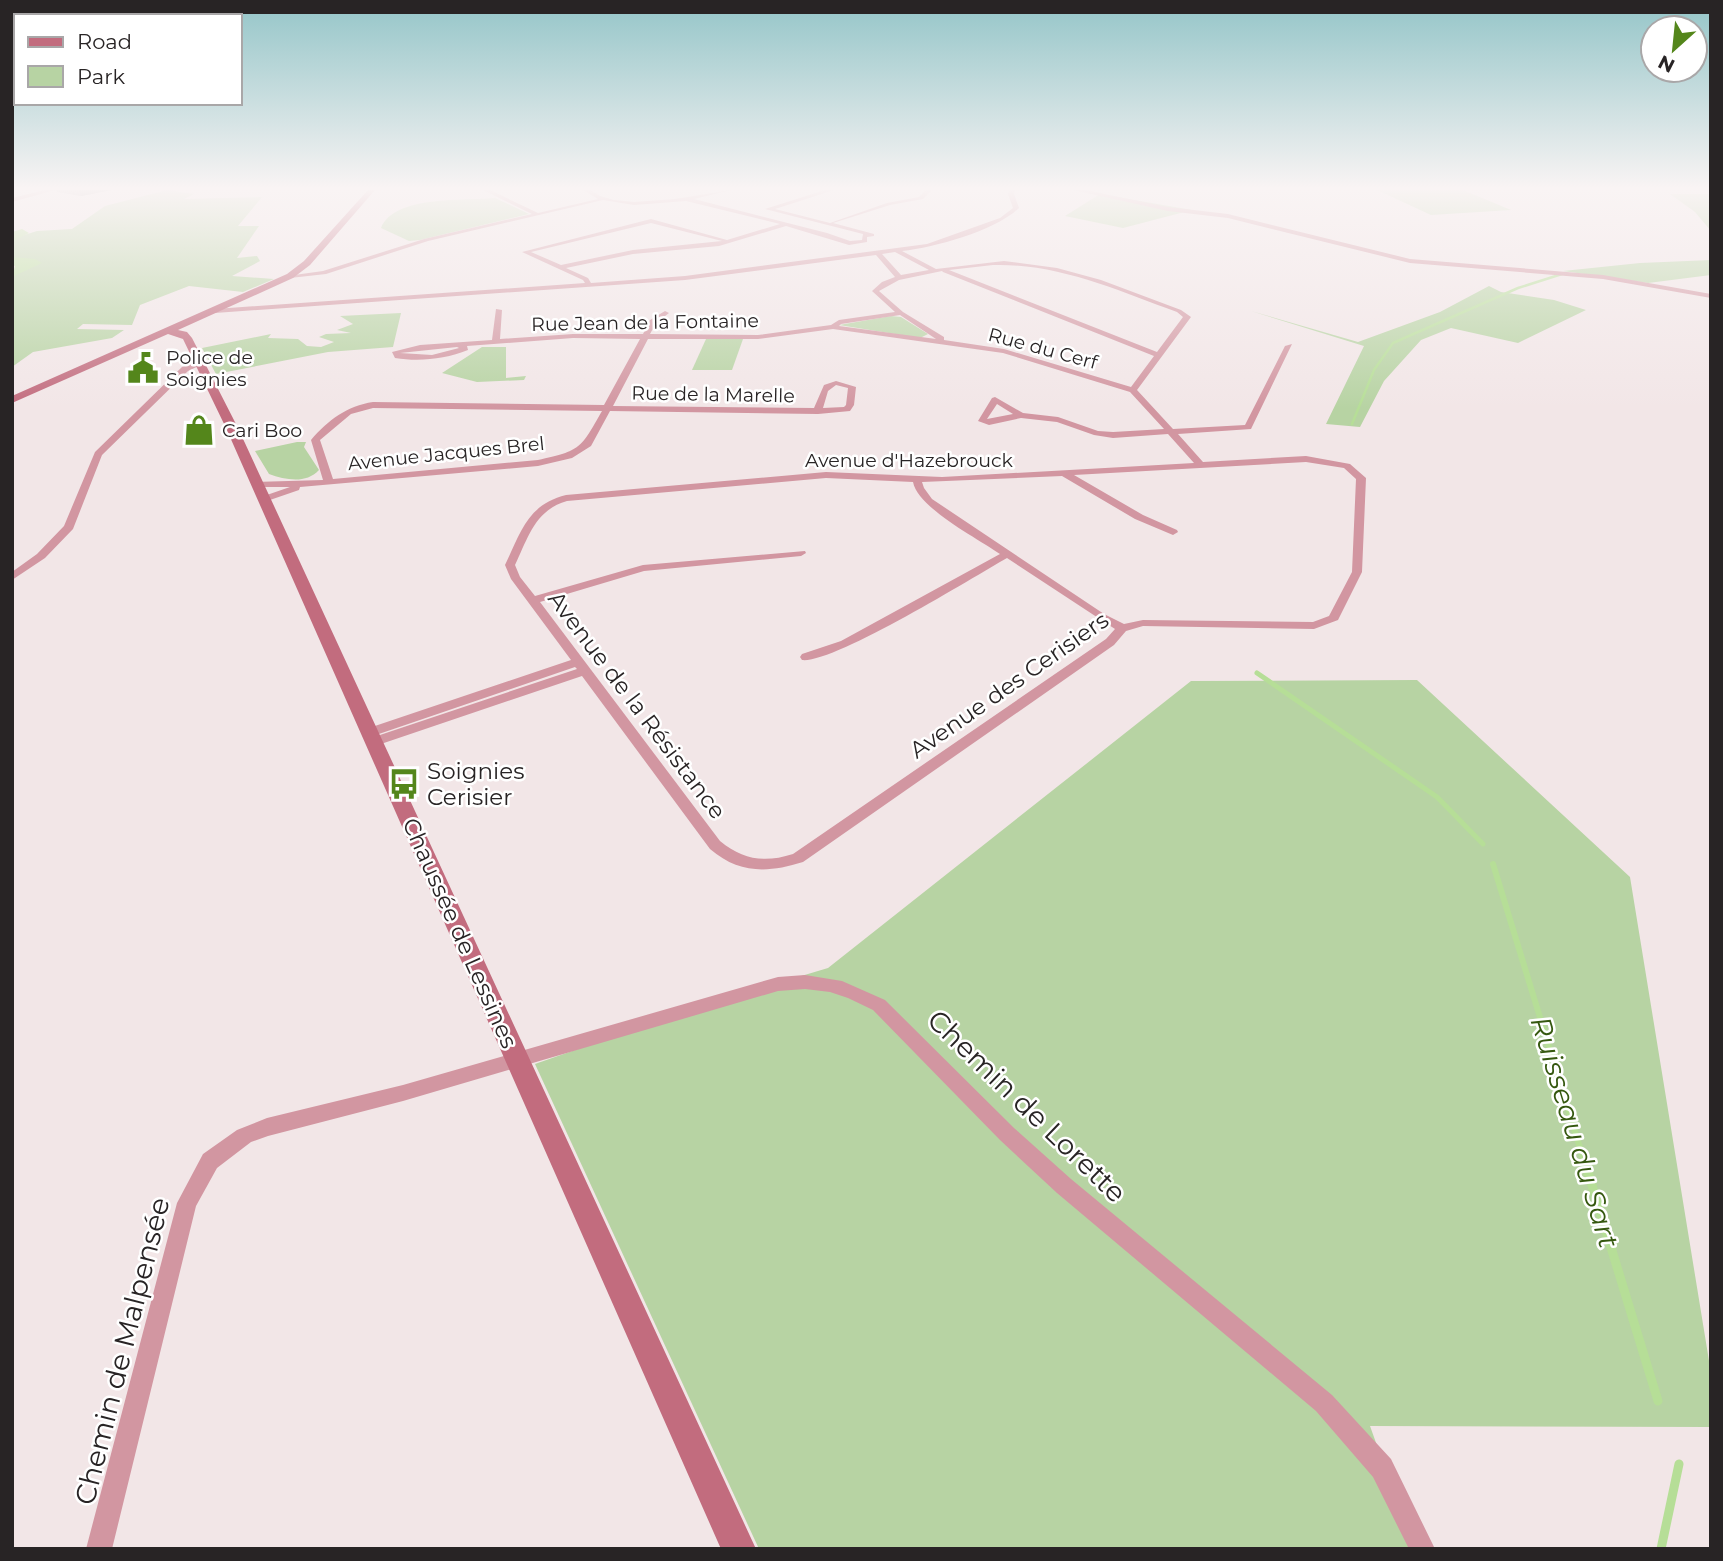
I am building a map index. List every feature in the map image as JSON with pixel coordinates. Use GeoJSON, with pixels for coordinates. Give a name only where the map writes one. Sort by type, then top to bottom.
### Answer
{"type":"FeatureCollection","features":[{"type":"Feature","properties":{"kind":"main road"},"geometry":{"type":"LineString","coordinates":[[12,400],[290,276],[307,263]]}},
{"type":"Feature","properties":{"kind":"main road","name":"Chaussée de Lessines"},"geometry":{"type":"LineString","coordinates":[[168,331],[183,334],[201,363],[739,1549]]}},
{"type":"Feature","properties":{"kind":"street"},"geometry":{"type":"LineString","coordinates":[[290,276],[324,273],[355,263]]}},
{"type":"Feature","properties":{"kind":"street"},"geometry":{"type":"LineString","coordinates":[[550,263],[586,279],[589,285]]}},
{"type":"Feature","properties":{"kind":"street"},"geometry":{"type":"LineString","coordinates":[[560,267],[580,263]]}},
{"type":"Feature","properties":{"kind":"street"},"geometry":{"type":"LineString","coordinates":[[215,310],[716,275],[807,263]]}},
{"type":"Feature","properties":{"kind":"street"},"geometry":{"type":"LineString","coordinates":[[888,263],[900,278],[939,270],[1002,263],[1020,264],[1086,278],[1179,311],[1186,317],[1133,390],[1201,465]]}},
{"type":"Feature","properties":{"kind":"street"},"geometry":{"type":"LineString","coordinates":[[923,263],[1159,355]]}},
{"type":"Feature","properties":{"kind":"street"},"geometry":{"type":"LineString","coordinates":[[1432,263],[1603,277],[1711,296]]}},
{"type":"Feature","properties":{"kind":"street","name":"Rue du Cerf"},"geometry":{"type":"LineString","coordinates":[[900,278],[878,287],[875,291],[901,313],[945,342]]}},
{"type":"Feature","properties":{"kind":"street"},"geometry":{"type":"LineString","coordinates":[[496,341],[498,310]]}},
{"type":"Feature","properties":{"kind":"street","name":"Avenue Jacques Brel"},"geometry":{"type":"LineString","coordinates":[[260,492],[308,484],[555,460],[580,451],[589,444],[653,322],[665,313]]}},
{"type":"Feature","properties":{"kind":"street"},"geometry":{"type":"LineString","coordinates":[[833,327],[845,320],[901,313]]}},
{"type":"Feature","properties":{"kind":"street","name":"Rue du Cerf"},"geometry":{"type":"LineString","coordinates":[[833,327],[1021,355],[1133,390]]}},
{"type":"Feature","properties":{"kind":"street","name":"Rue Jean de la Fontaine"},"geometry":{"type":"LineString","coordinates":[[458,344],[465,348],[454,353],[408,358],[398,356],[396,352],[405,349],[458,344],[573,335],[758,337],[833,327]]}},
{"type":"Feature","properties":{"kind":"street"},"geometry":{"type":"LineString","coordinates":[[1021,415],[1058,420],[1105,435],[1248,427],[1289,346]]}},
{"type":"Feature","properties":{"kind":"street"},"geometry":{"type":"LineString","coordinates":[[12,577],[41,556],[69,527],[98,454],[186,369],[201,363]]}},
{"type":"Feature","properties":{"kind":"street","name":"Rue de la Marelle"},"geometry":{"type":"LineString","coordinates":[[329,482],[315,440],[341,414],[354,408],[373,405],[818,411],[848,409],[852,387],[841,383],[826,385],[818,411]]}},
{"type":"Feature","properties":{"kind":"street","name":"Avenue des Cerisiers"},"geometry":{"type":"LineString","coordinates":[[798,858],[1110,642],[1122,628],[1143,623],[1314,625],[1334,618],[1340,611],[1357,572],[1361,478],[1356,472],[1321,460],[1201,465]]}},
{"type":"Feature","properties":{"kind":"street","name":"Avenue d'Hazebrouck"},"geometry":{"type":"LineString","coordinates":[[537,510],[549,502],[566,498],[826,475],[917,480],[1201,465]]}},
{"type":"Feature","properties":{"kind":"street"},"geometry":{"type":"LineString","coordinates":[[1065,474],[1139,517],[1173,532]]}},
{"type":"Feature","properties":{"kind":"street"},"geometry":{"type":"LineString","coordinates":[[917,480],[919,489],[929,500],[1122,628]]}},
{"type":"Feature","properties":{"kind":"street","name":"Avenue Jacques Brel"},"geometry":{"type":"LineString","coordinates":[[260,492],[308,484]]}},
{"type":"Feature","properties":{"kind":"street","name":"Avenue de la Résistance"},"geometry":{"type":"LineString","coordinates":[[537,510],[510,565],[515,577],[581,667],[715,845],[729,858],[761,866],[798,858]]}},
{"type":"Feature","properties":{"kind":"street"},"geometry":{"type":"LineString","coordinates":[[533,601],[633,570],[801,553]]}},
{"type":"Feature","properties":{"kind":"street"},"geometry":{"type":"LineString","coordinates":[[806,657],[845,644],[1007,554]]}},
{"type":"Feature","properties":{"kind":"street","name":"Avenue de la Résistance"},"geometry":{"type":"LineString","coordinates":[[371,737],[581,667]]}},
{"type":"Feature","properties":{"kind":"street","name":"Chemin de Lorette"},"geometry":{"type":"LineString","coordinates":[[517,1060],[778,984],[817,982],[857,992],[879,1004],[898,1021],[1007,1134],[1064,1186],[1324,1403],[1382,1468],[1422,1549]]}},
{"type":"Feature","properties":{"kind":"street","name":"Chemin de Malpensée"},"geometry":{"type":"LineString","coordinates":[[99,1549],[187,1203],[210,1161],[244,1136],[267,1127],[517,1060]]}},
{"type":"Feature","properties":{"kind":"green space"},"geometry":{"type":"Polygon","coordinates":[[[26,263],[257,263],[232,276],[274,279],[243,292],[189,286],[140,305],[132,325],[83,324],[77,329],[124,330],[112,338],[33,352],[12,367],[12,272],[34,264],[26,263]]]}},
{"type":"Feature","properties":{"kind":"green space"},"geometry":{"type":"Polygon","coordinates":[[[1640,263],[1711,263],[1711,275],[1648,283],[1563,271],[1640,263]]]}},
{"type":"Feature","properties":{"kind":"green space"},"geometry":{"type":"Polygon","coordinates":[[[1489,286],[1501,292],[1554,300],[1586,310],[1518,343],[1451,328],[1421,340],[1384,381],[1360,427],[1326,424],[1364,346],[1251,311],[1358,342],[1440,312],[1489,286]]]}},
{"type":"Feature","properties":{"kind":"green space"},"geometry":{"type":"Polygon","coordinates":[[[401,313],[393,347],[328,352],[216,374],[202,348],[271,334],[268,338],[298,339],[307,346],[321,347],[334,342],[319,337],[326,334],[351,333],[337,330],[353,324],[340,316],[401,313]]]}},
{"type":"Feature","properties":{"kind":"green space"},"geometry":{"type":"Polygon","coordinates":[[[891,316],[901,317],[928,334],[920,338],[839,325],[891,316]]]}},
{"type":"Feature","properties":{"kind":"green space"},"geometry":{"type":"Polygon","coordinates":[[[706,339],[743,339],[732,370],[692,370],[706,339]]]}},
{"type":"Feature","properties":{"kind":"green space"},"geometry":{"type":"Polygon","coordinates":[[[482,347],[506,347],[506,378],[526,376],[524,380],[477,382],[442,373],[482,347]]]}},
{"type":"Feature","properties":{"kind":"green space"},"geometry":{"type":"Polygon","coordinates":[[[306,442],[304,447],[319,470],[302,479],[269,474],[255,451],[306,442]]]}},
{"type":"Feature","properties":{"kind":"green space"},"geometry":{"type":"Polygon","coordinates":[[[1417,680],[1630,877],[1711,1373],[1711,1427],[1370,1426],[1414,1549],[759,1549],[535,1064],[698,1007],[828,968],[1191,681],[1417,680]]]}},
{"type":"Feature","properties":{"kind":"waterway"},"geometry":{"type":"LineString","coordinates":[[12,272],[33,263]]}},
{"type":"Feature","properties":{"kind":"waterway","name":"Ruisseau du Sart"},"geometry":{"type":"LineString","coordinates":[[1352,424],[1374,370],[1393,343],[1518,288],[1562,274]]}},
{"type":"Feature","properties":{"kind":"waterway","name":"Ruisseau du Sart"},"geometry":{"type":"LineString","coordinates":[[1257,673],[1437,797],[1483,844]]}},
{"type":"Feature","properties":{"kind":"waterway","name":"Ruisseau du Sart"},"geometry":{"type":"LineString","coordinates":[[1493,864],[1584,1161]]}},
{"type":"Feature","properties":{"kind":"waterway","name":"Ruisseau du Sart"},"geometry":{"type":"LineString","coordinates":[[1584,1159],[1658,1401]]}},
{"type":"Feature","properties":{"kind":"waterway","name":"Ruisseau du Sart"},"geometry":{"type":"LineString","coordinates":[[1661,1549],[1679,1464]]}},
{"type":"Feature","properties":{"kind":"place","name":"Police de Soignies"},"geometry":{"type":"Point","coordinates":[143,368]}},
{"type":"Feature","properties":{"kind":"place","name":"Cari Boo"},"geometry":{"type":"Point","coordinates":[199,430]}},
{"type":"Feature","properties":{"kind":"place","name":"Soignies Cerisier"},"geometry":{"type":"Point","coordinates":[404,784]}}]}
